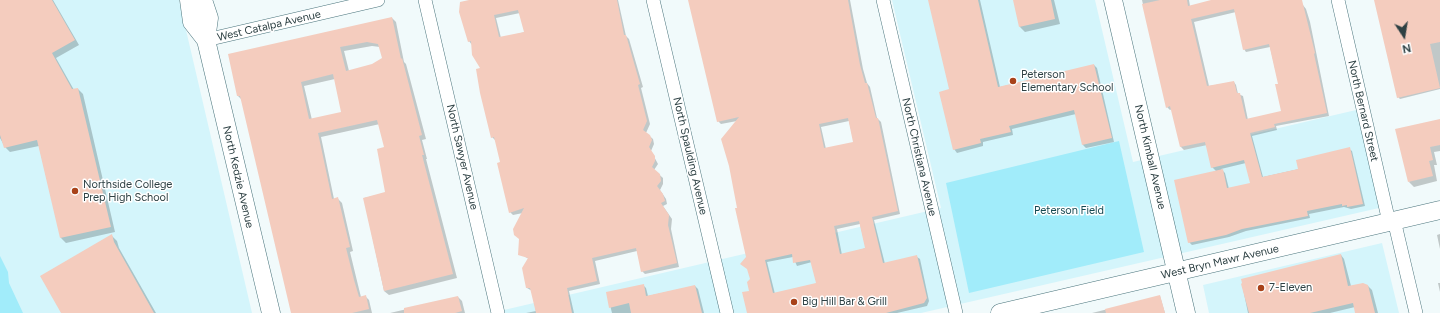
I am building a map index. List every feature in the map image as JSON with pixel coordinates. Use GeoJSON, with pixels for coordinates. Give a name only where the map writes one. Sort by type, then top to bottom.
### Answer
{"type":"FeatureCollection","features":[{"type":"Feature","properties":{"kind":"street","name":"North Kedzie Avenue"},"geometry":{"type":"LineString","coordinates":[[189,0],[192,22],[206,40]]}},
{"type":"Feature","properties":{"kind":"street","name":"North Kedzie Avenue"},"geometry":{"type":"LineString","coordinates":[[203,0],[209,18],[206,40],[270,313]]}},
{"type":"Feature","properties":{"kind":"street","name":"West Catalpa Avenue"},"geometry":{"type":"LineString","coordinates":[[206,40],[378,0]]}},
{"type":"Feature","properties":{"kind":"street","name":"North Sawyer Avenue"},"geometry":{"type":"LineString","coordinates":[[425,0],[498,313]]}},
{"type":"Feature","properties":{"kind":"street","name":"North Spaulding Avenue"},"geometry":{"type":"LineString","coordinates":[[653,0],[727,313]]}},
{"type":"Feature","properties":{"kind":"street","name":"North Christiana Avenue"},"geometry":{"type":"LineString","coordinates":[[883,0],[956,313]]}},
{"type":"Feature","properties":{"kind":"street","name":"North Kimball Avenue"},"geometry":{"type":"LineString","coordinates":[[1113,0],[1186,313]]}},
{"type":"Feature","properties":{"kind":"street","name":"North Bernard Street"},"geometry":{"type":"LineString","coordinates":[[1338,0],[1391,221],[1416,313]]}},
{"type":"Feature","properties":{"kind":"street","name":"West Bryn Mawr Avenue"},"geometry":{"type":"LineString","coordinates":[[1000,313],[1440,210]]}},
{"type":"Feature","properties":{"kind":"shaded area"},"geometry":{"type":"Polygon","coordinates":[[[0,0],[179,0],[252,313],[0,313],[0,0]]]}},
{"type":"Feature","properties":{"kind":"shaded area"},"geometry":{"type":"Polygon","coordinates":[[[892,0],[1095,0],[1133,162],[1369,107],[1392,205],[921,313],[491,313],[941,208],[892,0]]]}},
{"type":"Feature","properties":{"kind":"shaded area"},"geometry":{"type":"Polygon","coordinates":[[[1382,243],[1399,313],[1209,313],[1203,285],[1382,243]]]}},
{"type":"Feature","properties":{"kind":"green space","name":"Peterson Field"},"geometry":{"type":"Polygon","coordinates":[[[1119,141],[1144,252],[969,293],[946,183],[1119,141]]]}},
{"type":"Feature","properties":{"kind":"green space"},"geometry":{"type":"Polygon","coordinates":[[[0,256],[8,272],[9,283],[23,313],[0,313],[0,256]]]}},
{"type":"Feature","properties":{"kind":"building","name":"Northside College Prep High School"},"geometry":{"type":"Polygon","coordinates":[[[0,0],[52,0],[75,40],[52,53],[72,89],[78,88],[111,227],[60,238],[37,140],[4,148],[0,135],[0,0]]]}},
{"type":"Feature","properties":{"kind":"building"},"geometry":{"type":"Polygon","coordinates":[[[469,0],[617,0],[624,35],[626,35],[640,84],[638,85],[647,121],[643,130],[650,135],[652,140],[649,147],[655,156],[655,161],[652,167],[660,174],[661,181],[657,186],[663,194],[665,201],[661,203],[669,215],[668,225],[677,263],[641,272],[636,248],[592,258],[597,281],[567,288],[572,313],[536,313],[530,288],[526,288],[522,268],[528,258],[518,255],[519,239],[514,235],[513,229],[524,208],[509,213],[497,163],[500,162],[494,137],[491,138],[480,93],[476,69],[480,68],[472,55],[471,41],[468,42],[459,12],[460,2],[469,0]],[[518,10],[494,15],[499,37],[524,32],[518,10]]]}},
{"type":"Feature","properties":{"kind":"building"},"geometry":{"type":"Polygon","coordinates":[[[688,0],[848,0],[860,65],[865,83],[867,83],[876,118],[878,118],[898,211],[872,217],[883,263],[917,255],[927,298],[924,303],[886,313],[747,313],[742,292],[749,291],[747,282],[750,279],[747,269],[740,264],[746,257],[735,208],[737,208],[729,166],[721,139],[739,117],[717,122],[688,0]],[[848,118],[819,124],[824,148],[853,142],[848,118]],[[859,221],[834,226],[840,254],[865,248],[859,221]],[[792,254],[765,260],[773,293],[816,283],[810,260],[793,263],[792,254]]]}},
{"type":"Feature","properties":{"kind":"building"},"geometry":{"type":"Polygon","coordinates":[[[928,0],[978,0],[998,87],[1094,64],[1112,138],[1082,145],[1074,110],[1009,126],[1011,132],[980,139],[981,143],[953,150],[939,92],[949,89],[928,0]]]}},
{"type":"Feature","properties":{"kind":"building"},"geometry":{"type":"Polygon","coordinates":[[[1013,0],[1051,0],[1055,19],[1019,27],[1013,0]]]}},
{"type":"Feature","properties":{"kind":"building"},"geometry":{"type":"Polygon","coordinates":[[[1160,0],[1187,0],[1188,6],[1211,0],[1302,0],[1315,53],[1327,113],[1274,124],[1275,127],[1250,133],[1262,177],[1298,169],[1296,160],[1350,147],[1363,204],[1347,207],[1347,205],[1342,206],[1342,204],[1307,211],[1308,216],[1242,229],[1226,235],[1188,243],[1174,180],[1223,169],[1227,188],[1250,183],[1244,160],[1211,168],[1205,142],[1180,147],[1170,106],[1166,108],[1142,4],[1160,0]],[[1234,9],[1191,19],[1207,86],[1234,81],[1237,93],[1240,93],[1246,119],[1281,111],[1275,84],[1278,84],[1269,44],[1243,50],[1234,9]]]}},
{"type":"Feature","properties":{"kind":"building"},"geometry":{"type":"Polygon","coordinates":[[[1374,0],[1440,0],[1440,42],[1430,44],[1440,88],[1397,98],[1374,0]]]}},
{"type":"Feature","properties":{"kind":"building"},"geometry":{"type":"Polygon","coordinates":[[[392,17],[401,59],[402,58],[422,135],[419,136],[424,155],[422,155],[453,274],[384,291],[363,198],[385,192],[377,149],[384,147],[377,120],[318,133],[332,199],[338,197],[350,247],[346,248],[354,280],[359,297],[366,295],[369,309],[352,313],[291,313],[240,96],[237,96],[228,54],[392,17]],[[367,42],[340,47],[346,71],[372,64],[382,58],[378,44],[367,42]],[[333,74],[301,82],[309,119],[341,112],[333,74]]]}},
{"type":"Feature","properties":{"kind":"building"},"geometry":{"type":"Polygon","coordinates":[[[1440,119],[1440,145],[1430,147],[1433,160],[1429,161],[1433,176],[1408,182],[1395,129],[1440,119]]]}},
{"type":"Feature","properties":{"kind":"building"},"geometry":{"type":"Polygon","coordinates":[[[112,234],[114,242],[154,313],[61,313],[40,276],[112,234]]]}},
{"type":"Feature","properties":{"kind":"building"},"geometry":{"type":"Polygon","coordinates":[[[1341,254],[1348,286],[1363,283],[1368,285],[1375,313],[1355,313],[1353,303],[1310,313],[1249,313],[1241,279],[1341,254]]]}},
{"type":"Feature","properties":{"kind":"building"},"geometry":{"type":"Polygon","coordinates":[[[644,284],[646,296],[695,285],[702,313],[631,313],[629,303],[609,308],[606,292],[644,284]]]}},
{"type":"Feature","properties":{"kind":"building"},"geometry":{"type":"Polygon","coordinates":[[[1160,295],[1165,313],[1106,313],[1105,309],[1160,295]]]}},
{"type":"Feature","properties":{"kind":"building"},"geometry":{"type":"Polygon","coordinates":[[[458,296],[462,311],[455,313],[404,313],[404,308],[458,296]]]}},
{"type":"Feature","properties":{"kind":"place","name":"Peterson Elementary School"},"geometry":{"type":"Point","coordinates":[1013,81]}},
{"type":"Feature","properties":{"kind":"place","name":"Northside College Prep High School"},"geometry":{"type":"Point","coordinates":[75,191]}},
{"type":"Feature","properties":{"kind":"place","name":"7-Eleven"},"geometry":{"type":"Point","coordinates":[1261,288]}},
{"type":"Feature","properties":{"kind":"place","name":"Big Hill Bar & Grill"},"geometry":{"type":"Point","coordinates":[794,302]}}]}
